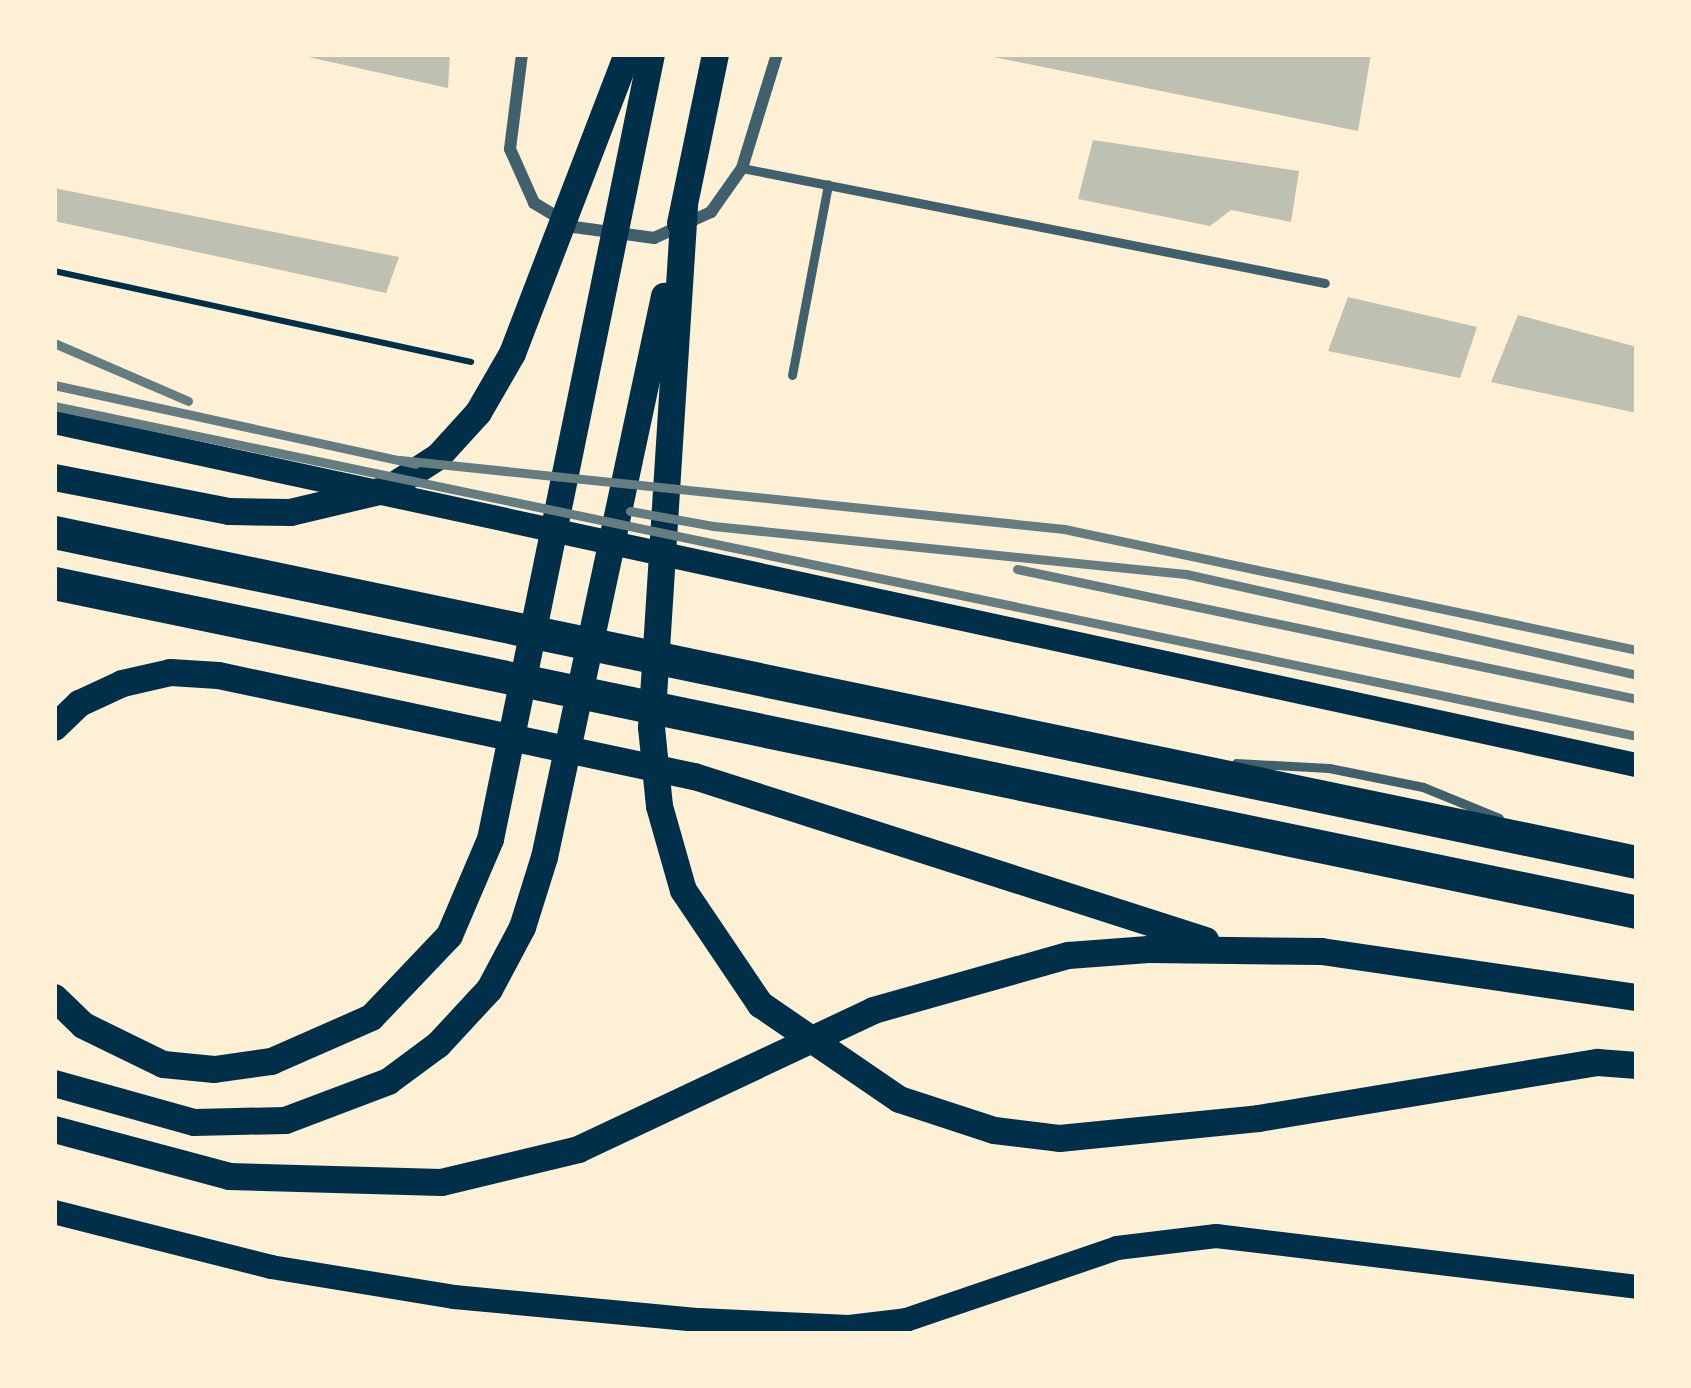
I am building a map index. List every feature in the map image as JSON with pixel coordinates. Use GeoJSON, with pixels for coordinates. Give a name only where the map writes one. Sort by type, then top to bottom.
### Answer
{"type":"FeatureCollection","features":[{"type":"Feature","properties":{"kind":"highway"},"geometry":{"type":"LineString","coordinates":[[54,532],[1095,755],[1637,862]]}},
{"type":"Feature","properties":{"kind":"highway"},"geometry":{"type":"LineString","coordinates":[[54,583],[1637,912]]}},
{"type":"Feature","properties":{"kind":"main road"},"geometry":{"type":"LineString","coordinates":[[54,477],[229,512],[290,512],[387,490],[438,456],[478,412],[512,352],[627,54]]}},
{"type":"Feature","properties":{"kind":"main road"},"geometry":{"type":"LineString","coordinates":[[54,997],[102,1037],[163,1064],[214,1069],[322,1045],[371,1017],[412,981],[470,898],[490,839],[651,54]]}},
{"type":"Feature","properties":{"kind":"main road"},"geometry":{"type":"LineString","coordinates":[[54,1083],[194,1122],[285,1120],[388,1081],[438,1044],[489,989],[522,927],[544,856],[715,54]]}},
{"type":"Feature","properties":{"kind":"main road"},"geometry":{"type":"LineString","coordinates":[[683,206],[651,727],[659,806],[683,890],[760,1004],[899,1099],[994,1130],[1059,1138],[1139,1134],[1597,1062],[1637,1065]]}},
{"type":"Feature","properties":{"kind":"main road"},"geometry":{"type":"LineString","coordinates":[[54,422],[1637,765]]}},
{"type":"Feature","properties":{"kind":"main road"},"geometry":{"type":"LineString","coordinates":[[54,727],[79,703],[122,683],[170,672],[218,675],[694,776],[1232,948]]}},
{"type":"Feature","properties":{"kind":"main road"},"geometry":{"type":"LineString","coordinates":[[54,1129],[229,1176],[441,1182],[578,1149],[695,1101],[873,1010],[1067,956],[1232,948],[1497,972],[1637,997]]}},
{"type":"Feature","properties":{"kind":"main road"},"geometry":{"type":"LineString","coordinates":[[54,1212],[271,1267],[454,1297],[853,1332],[967,1303],[1118,1248],[1216,1236],[1637,1287]]}},
{"type":"Feature","properties":{"kind":"street"},"geometry":{"type":"LineString","coordinates":[[521,54],[510,148],[534,202],[574,226],[654,238],[712,212],[742,168],[777,54]]}},
{"type":"Feature","properties":{"kind":"lane"},"geometry":{"type":"LineString","coordinates":[[742,168],[1325,283]]}},
{"type":"Feature","properties":{"kind":"lane"},"geometry":{"type":"LineString","coordinates":[[792,375],[828,184]]}},
{"type":"Feature","properties":{"kind":"path"},"geometry":{"type":"LineString","coordinates":[[54,271],[471,362]]}},
{"type":"Feature","properties":{"kind":"building"},"geometry":{"type":"Polygon","coordinates":[[[450,54],[448,88],[304,56],[450,54]]]}},
{"type":"Feature","properties":{"kind":"building"},"geometry":{"type":"Polygon","coordinates":[[[979,54],[1371,54],[1358,131],[979,54]]]}},
{"type":"Feature","properties":{"kind":"building"},"geometry":{"type":"Polygon","coordinates":[[[1093,140],[1299,171],[1291,222],[1231,210],[1210,226],[1078,199],[1093,140]]]}},
{"type":"Feature","properties":{"kind":"building"},"geometry":{"type":"Polygon","coordinates":[[[54,188],[399,257],[386,293],[54,221],[54,188]]]}},
{"type":"Feature","properties":{"kind":"building"},"geometry":{"type":"Polygon","coordinates":[[[1348,297],[1477,327],[1460,378],[1328,351],[1348,297]]]}},
{"type":"Feature","properties":{"kind":"building"},"geometry":{"type":"Polygon","coordinates":[[[1518,315],[1637,347],[1637,413],[1491,382],[1518,315]]]}},
{"type":"Feature","properties":{"kind":"railway"},"geometry":{"type":"LineString","coordinates":[[54,343],[188,401]]}},
{"type":"Feature","properties":{"kind":"railway"},"geometry":{"type":"LineString","coordinates":[[54,385],[415,464]]}},
{"type":"Feature","properties":{"kind":"railway"},"geometry":{"type":"LineString","coordinates":[[54,406],[1637,736]]}},
{"type":"Feature","properties":{"kind":"railway"},"geometry":{"type":"LineString","coordinates":[[400,460],[1064,529],[1637,650]]}},
{"type":"Feature","properties":{"kind":"railway"},"geometry":{"type":"LineString","coordinates":[[630,511],[713,526],[1186,574],[1637,675]]}},
{"type":"Feature","properties":{"kind":"railway"},"geometry":{"type":"LineString","coordinates":[[1017,569],[1637,699]]}}]}
